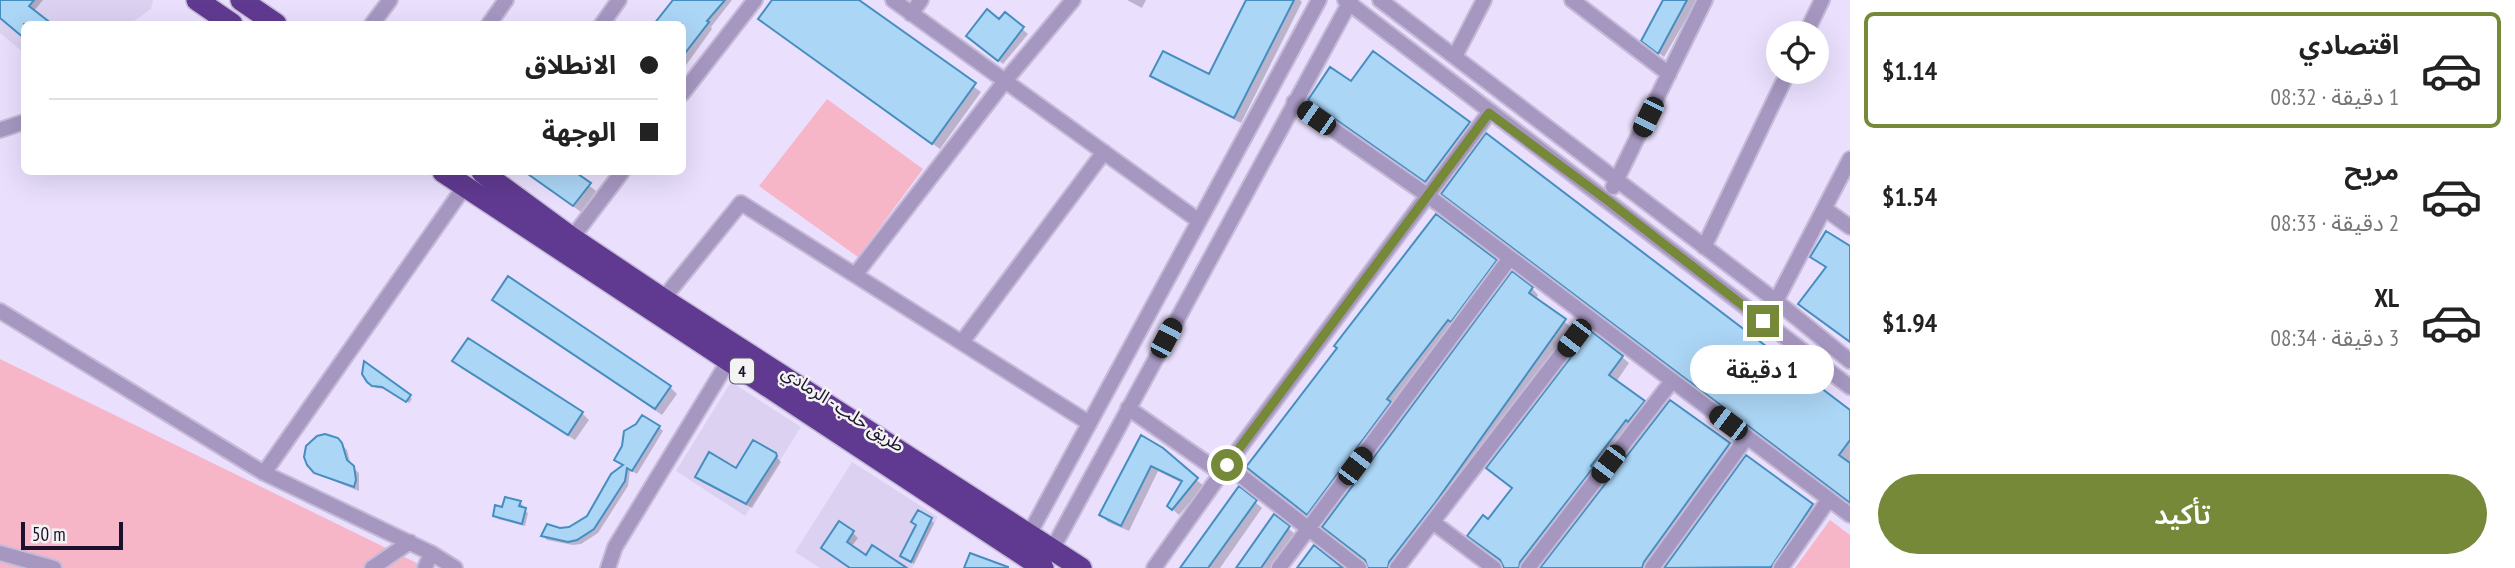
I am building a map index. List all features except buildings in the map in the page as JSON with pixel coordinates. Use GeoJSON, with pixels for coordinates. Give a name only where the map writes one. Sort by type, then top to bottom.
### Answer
{"type":"FeatureCollection","features":[{"type":"Feature","properties":{"kind":"highway"},"geometry":{"type":"LineString","coordinates":[[197,0],[219,21]]}},
{"type":"Feature","properties":{"kind":"highway"},"geometry":{"type":"LineString","coordinates":[[241,0],[272,21]]}},
{"type":"Feature","properties":{"kind":"highway","name":"طريق حلب - الرمادي"},"geometry":{"type":"LineString","coordinates":[[447,175],[728,362],[1024,543]]}},
{"type":"Feature","properties":{"kind":"highway","name":"طريق حلب - الرمادي"},"geometry":{"type":"LineString","coordinates":[[486,175],[572,238],[1024,543],[1046,562],[1081,568]]}},
{"type":"Feature","properties":{"kind":"street"},"geometry":{"type":"LineString","coordinates":[[374,21],[390,0]]}},
{"type":"Feature","properties":{"kind":"street"},"geometry":{"type":"LineString","coordinates":[[491,21],[506,0]]}},
{"type":"Feature","properties":{"kind":"street"},"geometry":{"type":"LineString","coordinates":[[603,21],[619,0]]}},
{"type":"Feature","properties":{"kind":"street"},"geometry":{"type":"LineString","coordinates":[[686,89],[755,0]]}},
{"type":"Feature","properties":{"kind":"street"},"geometry":{"type":"LineString","coordinates":[[892,0],[1199,221]]}},
{"type":"Feature","properties":{"kind":"street"},"geometry":{"type":"LineString","coordinates":[[911,14],[921,0]]}},
{"type":"Feature","properties":{"kind":"street"},"geometry":{"type":"LineString","coordinates":[[855,275],[1006,81],[1073,0]]}},
{"type":"Feature","properties":{"kind":"street"},"geometry":{"type":"LineString","coordinates":[[1024,543],[1319,0]]}},
{"type":"Feature","properties":{"kind":"street"},"geometry":{"type":"LineString","coordinates":[[1380,0],[1776,301],[1850,361]]}},
{"type":"Feature","properties":{"kind":"street"},"geometry":{"type":"LineString","coordinates":[[1455,56],[1484,0]]}},
{"type":"Feature","properties":{"kind":"street"},"geometry":{"type":"LineString","coordinates":[[1572,0],[1669,74]]}},
{"type":"Feature","properties":{"kind":"street"},"geometry":{"type":"LineString","coordinates":[[1607,200],[1705,0]]}},
{"type":"Feature","properties":{"kind":"street"},"geometry":{"type":"LineString","coordinates":[[1812,21],[1822,0]]}},
{"type":"Feature","properties":{"kind":"street"},"geometry":{"type":"LineString","coordinates":[[1046,562],[1348,1],[1489,113],[1850,387]]}},
{"type":"Feature","properties":{"kind":"street"},"geometry":{"type":"LineString","coordinates":[[1704,247],[1782,84]]}},
{"type":"Feature","properties":{"kind":"street"},"geometry":{"type":"LineString","coordinates":[[1294,102],[1427,195],[1850,515]]}},
{"type":"Feature","properties":{"kind":"street"},"geometry":{"type":"LineString","coordinates":[[1154,568],[1224,469],[1489,113]]}},
{"type":"Feature","properties":{"kind":"street"},"geometry":{"type":"LineString","coordinates":[[0,130],[21,123]]}},
{"type":"Feature","properties":{"kind":"street"},"geometry":{"type":"LineString","coordinates":[[962,342],[1104,152]]}},
{"type":"Feature","properties":{"kind":"street"},"geometry":{"type":"LineString","coordinates":[[1763,321],[1850,159]]}},
{"type":"Feature","properties":{"kind":"street"},"geometry":{"type":"LineString","coordinates":[[572,238],[620,175]]}},
{"type":"Feature","properties":{"kind":"street"},"geometry":{"type":"LineString","coordinates":[[264,473],[465,187]]}},
{"type":"Feature","properties":{"kind":"street"},"geometry":{"type":"LineString","coordinates":[[663,299],[741,203],[1089,424]]}},
{"type":"Feature","properties":{"kind":"street"},"geometry":{"type":"LineString","coordinates":[[1825,209],[1850,227]]}},
{"type":"Feature","properties":{"kind":"street"},"geometry":{"type":"LineString","coordinates":[[1279,568],[1510,258]]}},
{"type":"Feature","properties":{"kind":"street"},"geometry":{"type":"LineString","coordinates":[[0,311],[264,473],[410,542],[455,568]]}},
{"type":"Feature","properties":{"kind":"street"},"geometry":{"type":"LineString","coordinates":[[1397,568],[1589,318]]}},
{"type":"Feature","properties":{"kind":"street"},"geometry":{"type":"LineString","coordinates":[[608,568],[615,547],[728,362]]}},
{"type":"Feature","properties":{"kind":"street"},"geometry":{"type":"LineString","coordinates":[[1528,568],[1672,381]]}},
{"type":"Feature","properties":{"kind":"street"},"geometry":{"type":"LineString","coordinates":[[1128,408],[1224,469],[1359,568]]}},
{"type":"Feature","properties":{"kind":"street"},"geometry":{"type":"LineString","coordinates":[[1652,568],[1747,437]]}},
{"type":"Feature","properties":{"kind":"street"},"geometry":{"type":"LineString","coordinates":[[1781,568],[1829,499]]}},
{"type":"Feature","properties":{"kind":"street"},"geometry":{"type":"LineString","coordinates":[[1434,523],[1494,568]]}},
{"type":"Feature","properties":{"kind":"street"},"geometry":{"type":"LineString","coordinates":[[372,568],[410,542]]}},
{"type":"Feature","properties":{"kind":"street"},"geometry":{"type":"LineString","coordinates":[[0,553],[54,568]]}},
{"type":"Feature","properties":{"kind":"street"},"geometry":{"type":"LineString","coordinates":[[425,568],[431,553]]}},
{"type":"Feature","properties":{"kind":"shaded area"},"geometry":{"type":"Polygon","coordinates":[[[0,0],[153,0],[151,9],[134,21],[21,21],[21,50],[0,33],[0,0]]]}},
{"type":"Feature","properties":{"kind":"shaded area"},"geometry":{"type":"Polygon","coordinates":[[[827,99],[923,169],[858,257],[759,186],[827,99]]]}},
{"type":"Feature","properties":{"kind":"shaded area"},"geometry":{"type":"Polygon","coordinates":[[[0,359],[427,568],[0,568],[0,359]]]}},
{"type":"Feature","properties":{"kind":"shaded area"},"geometry":{"type":"Polygon","coordinates":[[[731,382],[801,427],[745,516],[676,471],[731,382]]]}},
{"type":"Feature","properties":{"kind":"shaded area"},"geometry":{"type":"Polygon","coordinates":[[[852,462],[938,517],[912,568],[820,568],[795,552],[852,462]]]}},
{"type":"Feature","properties":{"kind":"shaded area"},"geometry":{"type":"Polygon","coordinates":[[[1830,520],[1850,535],[1850,568],[1795,568],[1830,520]]]}},
{"type":"Feature","properties":{"kind":"route"},"geometry":{"type":"LineString","coordinates":[[1227,465],[1489,113],[1763,321]]}}]}
